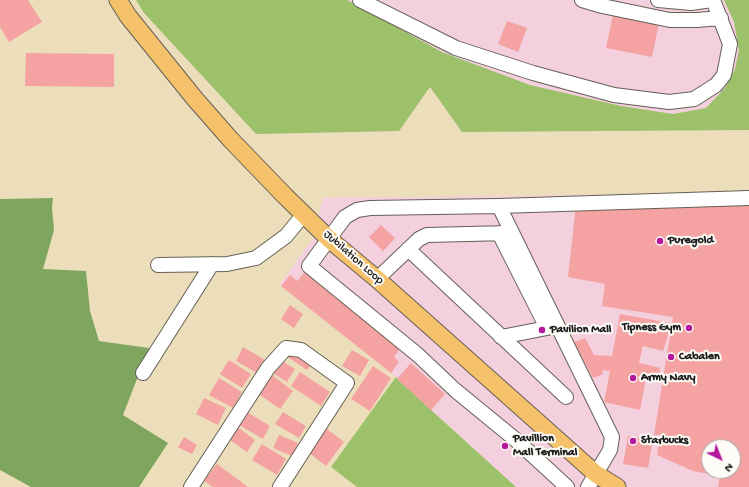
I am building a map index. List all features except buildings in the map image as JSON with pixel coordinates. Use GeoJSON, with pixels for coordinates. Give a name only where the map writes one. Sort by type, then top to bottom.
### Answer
{"type":"FeatureCollection","features":[{"type":"Feature","properties":{"kind":"main road","name":"Jubilation Loop"},"geometry":{"type":"LineString","coordinates":[[118,0],[128,16],[147,40],[216,123],[304,214],[330,239],[377,279],[592,480],[617,487]]}},
{"type":"Feature","properties":{"kind":"street"},"geometry":{"type":"LineString","coordinates":[[360,0],[456,48],[533,73],[614,95],[669,102],[694,99],[716,85],[724,75],[730,44],[721,18],[712,0],[691,3],[658,0]]}},
{"type":"Feature","properties":{"kind":"street"},"geometry":{"type":"LineString","coordinates":[[582,0],[602,6],[670,20],[721,18]]}},
{"type":"Feature","properties":{"kind":"street"},"geometry":{"type":"LineString","coordinates":[[567,487],[516,440],[455,390],[418,355],[309,266],[345,217],[357,210],[370,208],[499,206],[749,198]]}},
{"type":"Feature","properties":{"kind":"street"},"geometry":{"type":"LineString","coordinates":[[499,206],[505,233],[547,328],[501,337]]}},
{"type":"Feature","properties":{"kind":"street"},"geometry":{"type":"LineString","coordinates":[[158,265],[227,264],[256,258],[286,236],[304,214]]}},
{"type":"Feature","properties":{"kind":"street"},"geometry":{"type":"LineString","coordinates":[[377,279],[419,239],[427,235],[505,233]]}},
{"type":"Feature","properties":{"kind":"street"},"geometry":{"type":"LineString","coordinates":[[505,233],[612,437],[610,450],[592,480]]}},
{"type":"Feature","properties":{"kind":"street"},"geometry":{"type":"LineString","coordinates":[[408,249],[566,397]]}},
{"type":"Feature","properties":{"kind":"street"},"geometry":{"type":"LineString","coordinates":[[143,373],[212,264]]}},
{"type":"Feature","properties":{"kind":"street"},"geometry":{"type":"LineString","coordinates":[[191,487],[268,368],[286,348],[301,350],[347,383],[280,487]]}},
{"type":"Feature","properties":{"kind":"shaded area"},"geometry":{"type":"Polygon","coordinates":[[[136,0],[749,0],[749,129],[462,132],[430,87],[399,131],[256,134],[144,13],[136,0]]]}},
{"type":"Feature","properties":{"kind":"shaded area","name":"Pavilion Mall"},"geometry":{"type":"Polygon","coordinates":[[[749,193],[749,487],[516,487],[391,373],[281,286],[280,284],[314,237],[323,198],[749,193]]]}},
{"type":"Feature","properties":{"kind":"green space"},"geometry":{"type":"Polygon","coordinates":[[[136,0],[347,0],[442,52],[530,85],[621,106],[673,114],[706,108],[725,88],[735,69],[739,50],[734,22],[724,0],[749,0],[749,130],[462,132],[430,87],[399,131],[256,134],[144,13],[136,0]]]}},
{"type":"Feature","properties":{"kind":"green space"},"geometry":{"type":"Polygon","coordinates":[[[53,198],[52,208],[54,230],[43,269],[86,271],[90,311],[99,341],[149,348],[123,415],[168,443],[139,487],[31,487],[0,470],[0,199],[53,198]]]}},
{"type":"Feature","properties":{"kind":"green space"},"geometry":{"type":"Polygon","coordinates":[[[396,377],[516,487],[357,487],[331,467],[396,377]]]}},
{"type":"Feature","properties":{"kind":"place","name":"Puregold"},"geometry":{"type":"Point","coordinates":[660,241]}},
{"type":"Feature","properties":{"kind":"place","name":"Tipness Gym"},"geometry":{"type":"Point","coordinates":[689,328]}},
{"type":"Feature","properties":{"kind":"place","name":"Pavilion Mall"},"geometry":{"type":"Point","coordinates":[542,330]}},
{"type":"Feature","properties":{"kind":"place","name":"Cabalen"},"geometry":{"type":"Point","coordinates":[671,357]}},
{"type":"Feature","properties":{"kind":"place","name":"Army Navy"},"geometry":{"type":"Point","coordinates":[633,378]}},
{"type":"Feature","properties":{"kind":"place","name":"Starbucks"},"geometry":{"type":"Point","coordinates":[633,441]}},
{"type":"Feature","properties":{"kind":"place","name":"Pavillion Mall Terminal"},"geometry":{"type":"Point","coordinates":[505,446]}}]}
